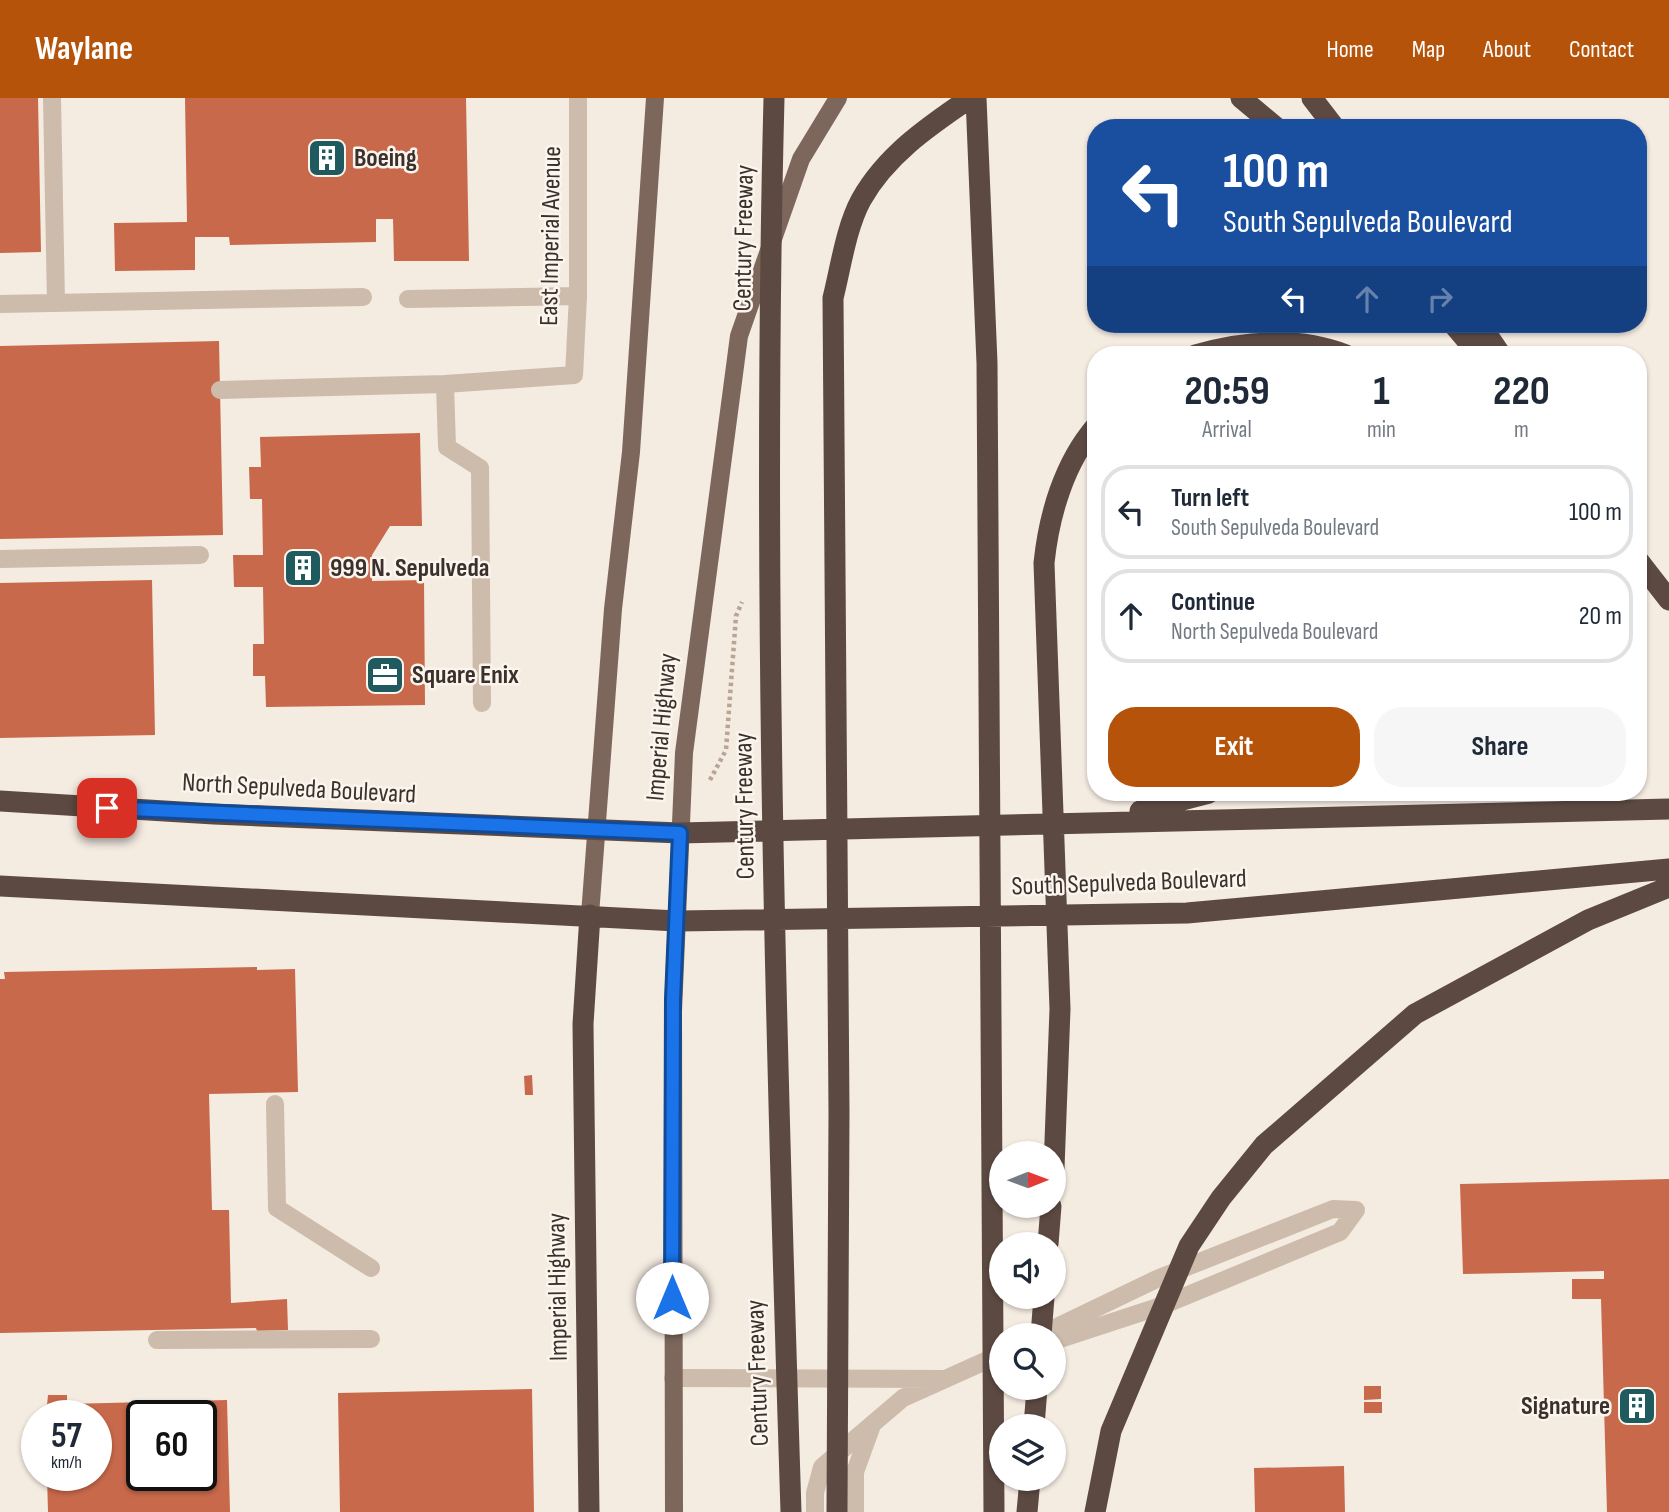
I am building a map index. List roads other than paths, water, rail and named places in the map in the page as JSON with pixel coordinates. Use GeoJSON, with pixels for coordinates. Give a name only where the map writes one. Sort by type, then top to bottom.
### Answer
{"type":"FeatureCollection","features":[{"type":"Feature","properties":{"kind":"highway","name":"Century Freeway"},"geometry":{"type":"LineString","coordinates":[[774,98],[768,558],[778,1117],[791,1512]]}},
{"type":"Feature","properties":{"kind":"highway"},"geometry":{"type":"LineString","coordinates":[[837,1512],[839,1112],[833,298],[846,245],[862,200],[908,141],[970,98]]}},
{"type":"Feature","properties":{"kind":"highway"},"geometry":{"type":"LineString","coordinates":[[976,98],[987,363],[995,1512]]}},
{"type":"Feature","properties":{"kind":"highway"},"geometry":{"type":"LineString","coordinates":[[1241,98],[1266,119]]}},
{"type":"Feature","properties":{"kind":"highway"},"geometry":{"type":"LineString","coordinates":[[1312,98],[1328,119]]}},
{"type":"Feature","properties":{"kind":"highway"},"geometry":{"type":"LineString","coordinates":[[1232,346],[1277,343],[1306,346]]}},
{"type":"Feature","properties":{"kind":"highway"},"geometry":{"type":"LineString","coordinates":[[1055,1141],[1060,1009],[1044,563],[1051,519],[1059,494],[1076,455],[1087,439]]}},
{"type":"Feature","properties":{"kind":"highway"},"geometry":{"type":"LineString","coordinates":[[1647,572],[1669,600]]}},
{"type":"Feature","properties":{"kind":"highway","name":"North Sepulveda Boulevard"},"geometry":{"type":"LineString","coordinates":[[0,801],[228,815],[595,830]]}},
{"type":"Feature","properties":{"kind":"highway"},"geometry":{"type":"LineString","coordinates":[[1105,820],[1178,801]]}},
{"type":"Feature","properties":{"kind":"highway"},"geometry":{"type":"LineString","coordinates":[[595,830],[680,833],[1105,820],[1669,809]]}},
{"type":"Feature","properties":{"kind":"highway","name":"South Sepulveda Boulevard"},"geometry":{"type":"LineString","coordinates":[[590,915],[677,921],[1187,913],[1669,869]]}},
{"type":"Feature","properties":{"kind":"highway"},"geometry":{"type":"LineString","coordinates":[[0,886],[590,915]]}},
{"type":"Feature","properties":{"kind":"highway"},"geometry":{"type":"LineString","coordinates":[[1095,1512],[1111,1431],[1189,1247],[1221,1198],[1264,1145],[1415,1014],[1588,920],[1669,887]]}},
{"type":"Feature","properties":{"kind":"highway","name":"Imperial Highway"},"geometry":{"type":"LineString","coordinates":[[589,1512],[583,1024],[590,915]]}},
{"type":"Feature","properties":{"kind":"highway"},"geometry":{"type":"LineString","coordinates":[[1027,1512],[1029,1491]]}},
{"type":"Feature","properties":{"kind":"main road","name":"Imperial Highway"},"geometry":{"type":"LineString","coordinates":[[590,915],[613,609],[632,439],[655,98]]}},
{"type":"Feature","properties":{"kind":"main road","name":"Imperial Highway"},"geometry":{"type":"LineString","coordinates":[[674,1512],[673,1024],[684,753],[739,336],[801,159],[838,98]]}},
{"type":"Feature","properties":{"kind":"street"},"geometry":{"type":"LineString","coordinates":[[52,98],[56,303]]}},
{"type":"Feature","properties":{"kind":"street","name":"East Imperial Avenue"},"geometry":{"type":"LineString","coordinates":[[444,384],[574,375],[578,296],[578,98]]}},
{"type":"Feature","properties":{"kind":"street"},"geometry":{"type":"LineString","coordinates":[[408,299],[578,296]]}},
{"type":"Feature","properties":{"kind":"street"},"geometry":{"type":"LineString","coordinates":[[0,304],[363,297]]}},
{"type":"Feature","properties":{"kind":"street"},"geometry":{"type":"LineString","coordinates":[[220,390],[444,384],[447,447],[480,468],[482,703]]}},
{"type":"Feature","properties":{"kind":"street"},"geometry":{"type":"LineString","coordinates":[[0,559],[200,555]]}},
{"type":"Feature","properties":{"kind":"street"},"geometry":{"type":"LineString","coordinates":[[275,1104],[277,1208],[371,1268]]}},
{"type":"Feature","properties":{"kind":"street"},"geometry":{"type":"LineString","coordinates":[[1065,1323],[1159,1278],[1333,1209],[1356,1210],[1340,1232],[1164,1306],[1066,1337]]}},
{"type":"Feature","properties":{"kind":"street"},"geometry":{"type":"LineString","coordinates":[[158,1340],[371,1339]]}},
{"type":"Feature","properties":{"kind":"street"},"geometry":{"type":"LineString","coordinates":[[815,1512],[815,1493],[822,1467],[903,1398],[989,1361]]}},
{"type":"Feature","properties":{"kind":"street"},"geometry":{"type":"LineString","coordinates":[[673,1378],[945,1379]]}},
{"type":"Feature","properties":{"kind":"street"},"geometry":{"type":"LineString","coordinates":[[855,1512],[855,1472],[871,1428]]}},
{"type":"Feature","properties":{"kind":"place","name":"Boeing"},"geometry":{"type":"Point","coordinates":[327,158]}},
{"type":"Feature","properties":{"kind":"place","name":"999 N. Sepulveda"},"geometry":{"type":"Point","coordinates":[303,568]}},
{"type":"Feature","properties":{"kind":"place","name":"Square Enix"},"geometry":{"type":"Point","coordinates":[385,675]}},
{"type":"Feature","properties":{"kind":"place","name":"Signature"},"geometry":{"type":"Point","coordinates":[1637,1406]}}]}
